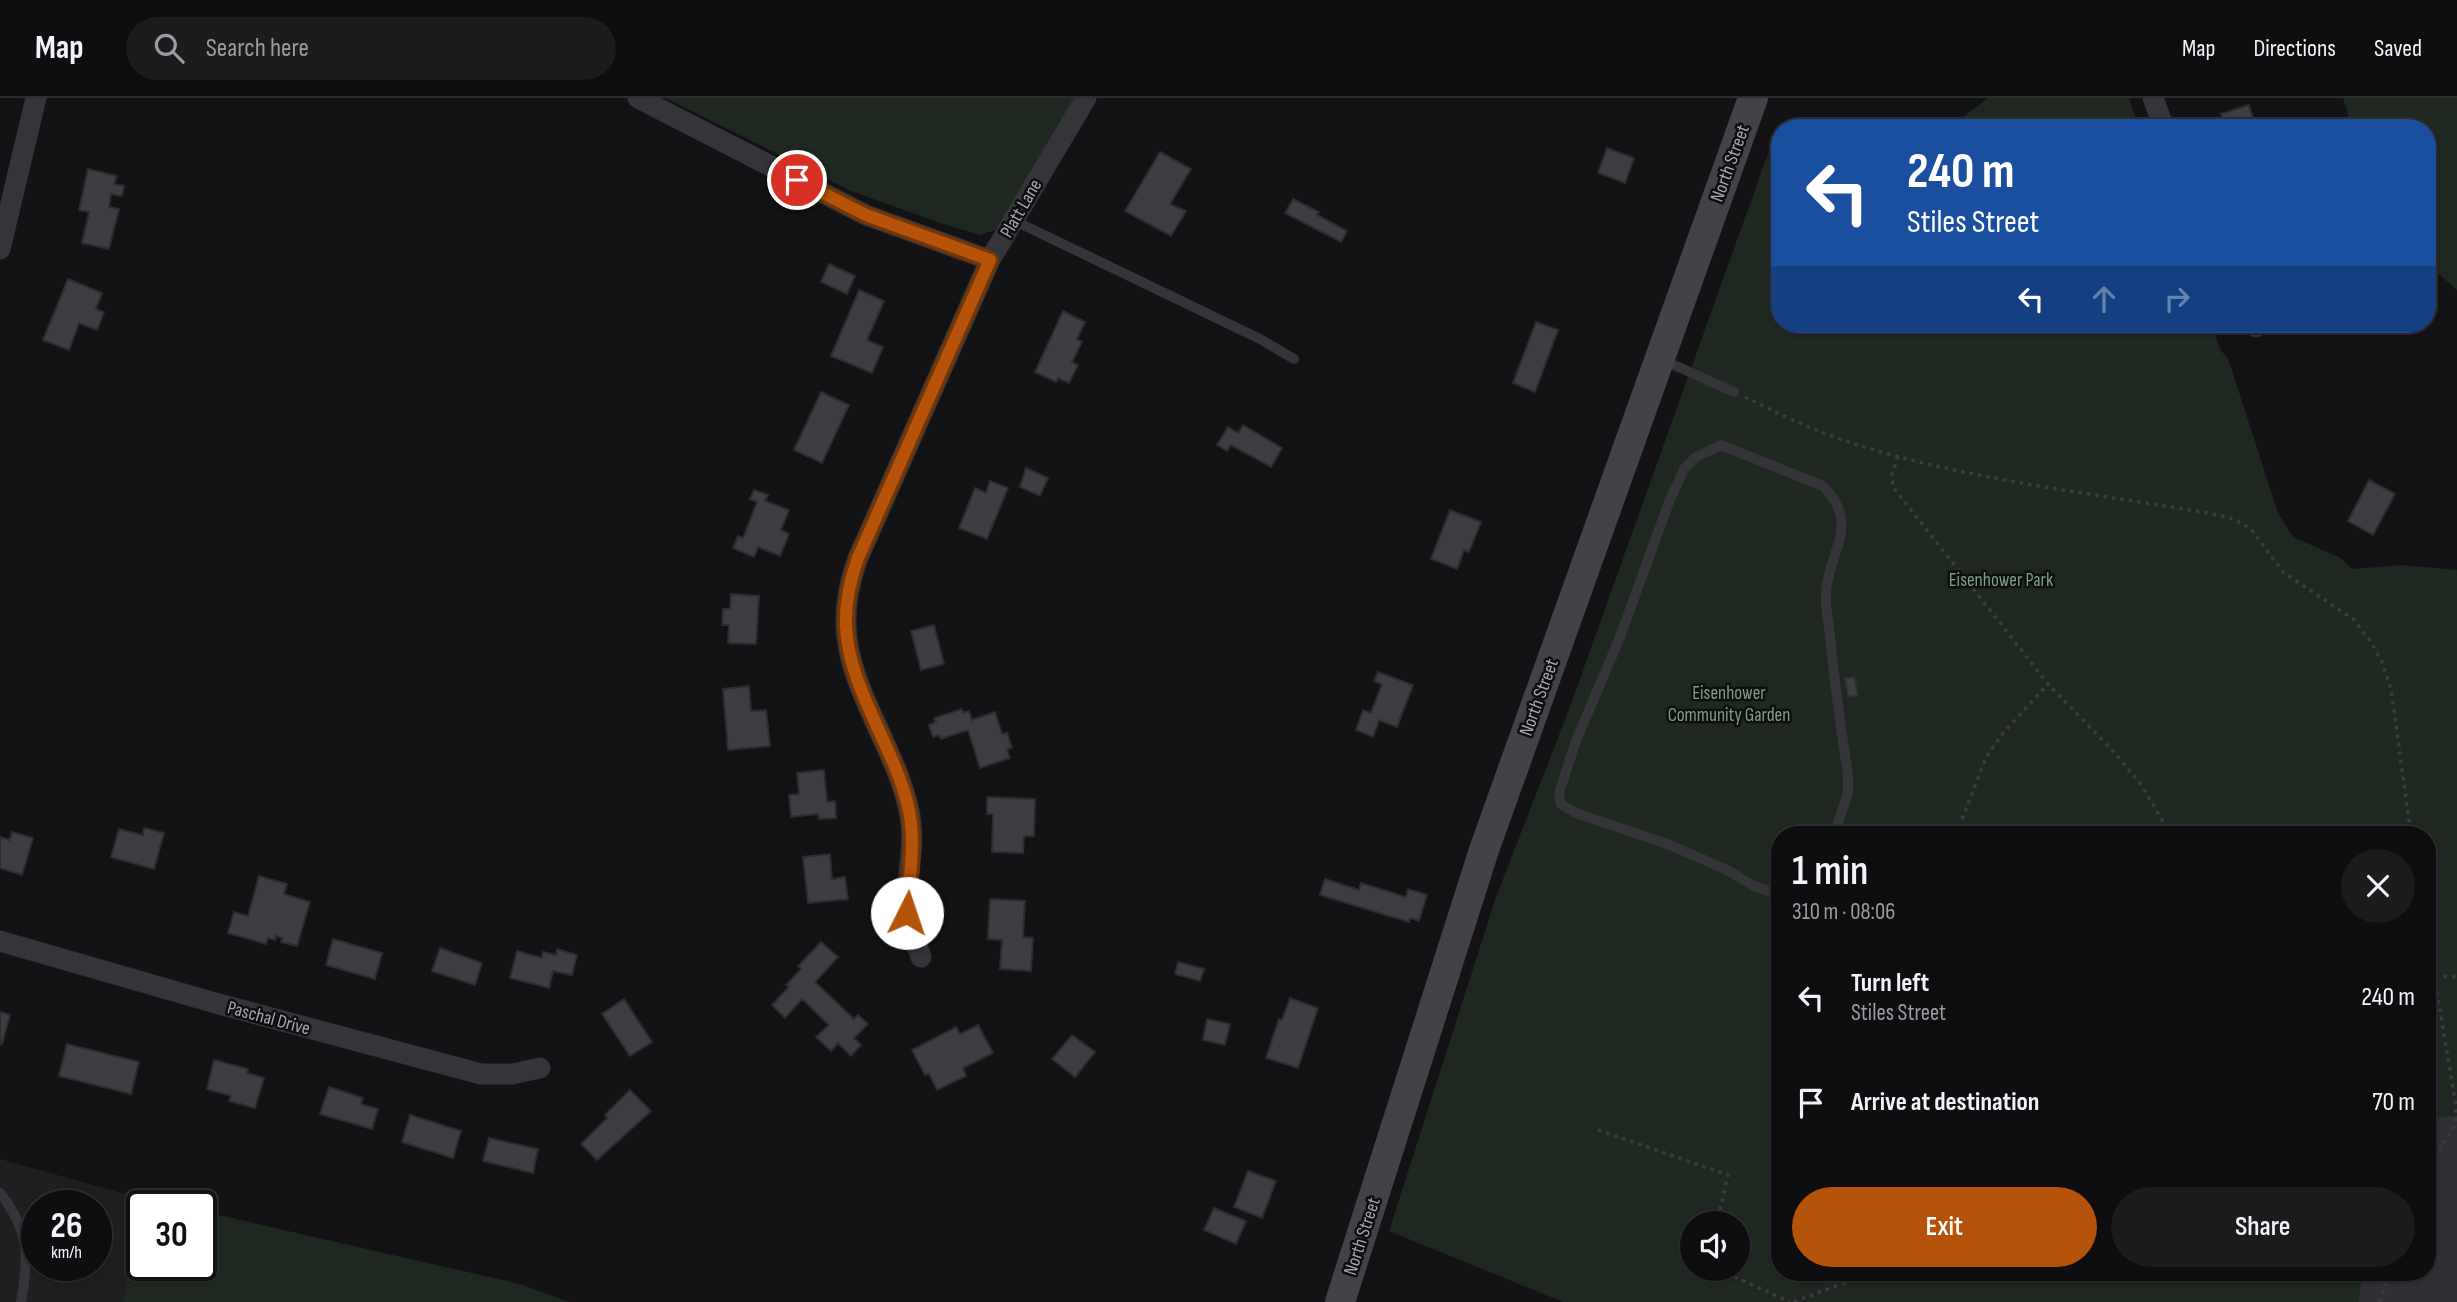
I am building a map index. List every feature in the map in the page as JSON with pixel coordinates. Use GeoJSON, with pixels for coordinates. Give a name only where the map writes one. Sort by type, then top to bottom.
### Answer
{"type":"FeatureCollection","features":[{"type":"Feature","properties":{"kind":"main road","name":"North Street"},"geometry":{"type":"LineString","coordinates":[[1340,1302],[1484,850],[1752,98]]}},
{"type":"Feature","properties":{"kind":"street"},"geometry":{"type":"LineString","coordinates":[[0,249],[36,98]]}},
{"type":"Feature","properties":{"kind":"street"},"geometry":{"type":"LineString","coordinates":[[638,98],[866,215],[990,260]]}},
{"type":"Feature","properties":{"kind":"street","name":"Platt Lane"},"geometry":{"type":"LineString","coordinates":[[921,957],[907,913],[912,837],[908,803],[854,669],[846,627],[850,580],[990,260],[1086,98]]}},
{"type":"Feature","properties":{"kind":"street"},"geometry":{"type":"LineString","coordinates":[[2153,98],[2161,119]]}},
{"type":"Feature","properties":{"kind":"street","name":"Paschal Drive"},"geometry":{"type":"LineString","coordinates":[[0,941],[219,1004],[481,1074],[512,1074],[540,1068]]}},
{"type":"Feature","properties":{"kind":"lane"},"geometry":{"type":"LineString","coordinates":[[1013,220],[1260,339],[1294,359]]}},
{"type":"Feature","properties":{"kind":"lane"},"geometry":{"type":"LineString","coordinates":[[1660,358],[1734,392]]}},
{"type":"Feature","properties":{"kind":"lane"},"geometry":{"type":"LineString","coordinates":[[1771,892],[1670,845],[1576,813],[1561,804],[1559,793],[1576,741],[1620,637],[1669,502],[1684,469],[1696,457],[1721,445],[1823,486],[1835,498],[1842,522],[1839,547],[1826,594],[1832,663],[1848,775],[1848,793],[1837,826]]}},
{"type":"Feature","properties":{"kind":"lane"},"geometry":{"type":"LineString","coordinates":[[0,1193],[18,1219],[27,1250],[21,1302]]}},
{"type":"Feature","properties":{"kind":"path"},"geometry":{"type":"LineString","coordinates":[[1734,392],[1828,434],[1898,456],[1971,474],[2213,514],[2234,519],[2251,529],[2283,572],[2353,620],[2382,662],[2391,689],[2410,826]]}},
{"type":"Feature","properties":{"kind":"path"},"geometry":{"type":"LineString","coordinates":[[1898,456],[1892,475],[1892,487],[2048,684],[2128,769],[2165,826]]}},
{"type":"Feature","properties":{"kind":"path"},"geometry":{"type":"LineString","coordinates":[[1959,826],[1986,757],[2003,733],[2048,684]]}},
{"type":"Feature","properties":{"kind":"path"},"geometry":{"type":"LineString","coordinates":[[2436,976],[2457,977]]}},
{"type":"Feature","properties":{"kind":"path"},"geometry":{"type":"LineString","coordinates":[[2436,982],[2457,1106],[2455,1125],[2436,1156]]}},
{"type":"Feature","properties":{"kind":"path"},"geometry":{"type":"LineString","coordinates":[[1598,1130],[1728,1175],[1720,1211]]}},
{"type":"Feature","properties":{"kind":"path"},"geometry":{"type":"LineString","coordinates":[[1744,1281],[1792,1302],[1845,1281]]}},
{"type":"Feature","properties":{"kind":"path"},"geometry":{"type":"LineString","coordinates":[[2380,1302],[2386,1281]]}},
{"type":"Feature","properties":{"kind":"shaded area"},"geometry":{"type":"Polygon","coordinates":[[[0,1159],[111,1190],[21,1190],[21,1281],[112,1281],[112,1190],[126,1194],[126,1281],[123,1302],[0,1302],[0,1159]]]}},
{"type":"Feature","properties":{"kind":"green space"},"geometry":{"type":"Polygon","coordinates":[[[666,98],[1080,98],[1011,220],[980,235],[851,191],[666,98]]]}},
{"type":"Feature","properties":{"kind":"green space"},"geometry":{"type":"Polygon","coordinates":[[[1988,98],[2129,98],[2136,119],[1960,119],[1988,98]]]}},
{"type":"Feature","properties":{"kind":"green space"},"geometry":{"type":"Polygon","coordinates":[[[2343,98],[2457,98],[2457,290],[2436,272],[2436,119],[2349,119],[2343,98]]]}},
{"type":"Feature","properties":{"kind":"green space","name":"Eisenhower Park"},"geometry":{"type":"Polygon","coordinates":[[[1770,148],[1771,333],[2214,333],[2222,352],[2228,358],[2278,513],[2293,537],[2341,558],[2352,569],[2403,565],[2457,570],[2457,1302],[1563,1302],[1389,1231],[1496,897],[1568,712],[1770,148]]]}},
{"type":"Feature","properties":{"kind":"green space"},"geometry":{"type":"Polygon","coordinates":[[[217,1215],[520,1284],[569,1302],[123,1302],[126,1281],[217,1281],[217,1215]]]}},
{"type":"Feature","properties":{"kind":"building"},"geometry":{"type":"Polygon","coordinates":[[[2249,105],[2253,119],[2222,119],[2221,114],[2249,105]]]}},
{"type":"Feature","properties":{"kind":"building"},"geometry":{"type":"Polygon","coordinates":[[[1607,148],[1634,158],[1625,183],[1598,173],[1607,148]]]}},
{"type":"Feature","properties":{"kind":"building"},"geometry":{"type":"Polygon","coordinates":[[[1160,152],[1191,169],[1170,204],[1186,211],[1171,236],[1125,211],[1160,152]]]}},
{"type":"Feature","properties":{"kind":"building"},"geometry":{"type":"Polygon","coordinates":[[[88,169],[117,176],[114,184],[124,186],[122,196],[111,194],[109,207],[119,209],[109,249],[82,243],[89,212],[79,210],[88,169]]]}},
{"type":"Feature","properties":{"kind":"building"},"geometry":{"type":"Polygon","coordinates":[[[1293,199],[1347,231],[1341,242],[1285,213],[1293,199]]]}},
{"type":"Feature","properties":{"kind":"building"},"geometry":{"type":"Polygon","coordinates":[[[829,264],[855,276],[847,294],[821,282],[829,264]]]}},
{"type":"Feature","properties":{"kind":"building"},"geometry":{"type":"Polygon","coordinates":[[[68,279],[102,293],[96,309],[104,312],[97,330],[79,323],[69,350],[43,340],[68,279]]]}},
{"type":"Feature","properties":{"kind":"building"},"geometry":{"type":"Polygon","coordinates":[[[859,290],[884,301],[867,340],[883,347],[872,373],[831,356],[859,290]]]}},
{"type":"Feature","properties":{"kind":"building"},"geometry":{"type":"Polygon","coordinates":[[[1063,311],[1085,322],[1077,339],[1082,342],[1072,362],[1078,365],[1069,383],[1058,378],[1056,382],[1035,372],[1063,311]]]}},
{"type":"Feature","properties":{"kind":"building"},"geometry":{"type":"Polygon","coordinates":[[[1536,322],[1558,330],[1535,392],[1513,383],[1536,322]]]}},
{"type":"Feature","properties":{"kind":"building"},"geometry":{"type":"Polygon","coordinates":[[[821,392],[849,405],[822,463],[794,450],[821,392]]]}},
{"type":"Feature","properties":{"kind":"building"},"geometry":{"type":"Polygon","coordinates":[[[1243,425],[1282,448],[1271,467],[1231,445],[1227,451],[1217,445],[1228,427],[1238,433],[1243,425]]]}},
{"type":"Feature","properties":{"kind":"building"},"geometry":{"type":"Polygon","coordinates":[[[1026,468],[1048,478],[1040,496],[1020,487],[1026,468]]]}},
{"type":"Feature","properties":{"kind":"building"},"geometry":{"type":"Polygon","coordinates":[[[2369,480],[2395,494],[2373,535],[2348,521],[2369,480]]]}},
{"type":"Feature","properties":{"kind":"building"},"geometry":{"type":"Polygon","coordinates":[[[990,481],[1008,488],[987,539],[959,528],[975,488],[986,493],[990,481]]]}},
{"type":"Feature","properties":{"kind":"building"},"geometry":{"type":"Polygon","coordinates":[[[754,490],[768,495],[765,501],[789,510],[781,530],[789,534],[780,556],[758,547],[754,557],[733,548],[738,536],[743,538],[757,502],[750,499],[754,490]]]}},
{"type":"Feature","properties":{"kind":"building"},"geometry":{"type":"Polygon","coordinates":[[[1450,510],[1481,522],[1469,552],[1464,550],[1457,569],[1431,559],[1450,510]]]}},
{"type":"Feature","properties":{"kind":"building"},"geometry":{"type":"Polygon","coordinates":[[[731,594],[759,596],[756,644],[728,643],[729,625],[722,625],[723,609],[730,609],[731,594]]]}},
{"type":"Feature","properties":{"kind":"building"},"geometry":{"type":"Polygon","coordinates":[[[934,625],[944,664],[921,670],[911,631],[934,625]]]}},
{"type":"Feature","properties":{"kind":"building"},"geometry":{"type":"Polygon","coordinates":[[[1378,672],[1413,685],[1397,727],[1379,720],[1373,737],[1356,730],[1363,710],[1371,713],[1382,684],[1374,681],[1378,672]]]}},
{"type":"Feature","properties":{"kind":"building"},"geometry":{"type":"Polygon","coordinates":[[[1855,677],[1858,696],[1848,697],[1845,678],[1855,677]]]}},
{"type":"Feature","properties":{"kind":"building"},"geometry":{"type":"Polygon","coordinates":[[[749,686],[751,711],[766,710],[770,746],[728,750],[723,689],[749,686]]]}},
{"type":"Feature","properties":{"kind":"building"},"geometry":{"type":"Polygon","coordinates":[[[962,709],[963,713],[969,711],[972,720],[995,712],[1002,734],[1007,733],[1012,748],[1007,749],[1010,758],[980,768],[968,730],[941,739],[939,735],[933,737],[929,725],[936,722],[934,718],[962,709]]]}},
{"type":"Feature","properties":{"kind":"building"},"geometry":{"type":"Polygon","coordinates":[[[824,770],[827,802],[835,801],[836,818],[819,819],[818,814],[791,817],[789,795],[799,794],[797,773],[824,770]]]}},
{"type":"Feature","properties":{"kind":"building"},"geometry":{"type":"Polygon","coordinates":[[[987,797],[1035,799],[1034,836],[1024,836],[1023,853],[992,852],[993,814],[987,814],[987,797]]]}},
{"type":"Feature","properties":{"kind":"building"},"geometry":{"type":"Polygon","coordinates":[[[144,828],[164,833],[154,869],[111,857],[119,829],[143,835],[144,828]]]}},
{"type":"Feature","properties":{"kind":"building"},"geometry":{"type":"Polygon","coordinates":[[[12,832],[33,838],[22,875],[0,868],[0,837],[10,840],[12,832]]]}},
{"type":"Feature","properties":{"kind":"building"},"geometry":{"type":"Polygon","coordinates":[[[830,854],[832,879],[845,877],[848,899],[808,903],[803,857],[830,854]]]}},
{"type":"Feature","properties":{"kind":"building"},"geometry":{"type":"Polygon","coordinates":[[[259,876],[287,884],[284,894],[310,902],[297,946],[281,942],[282,938],[276,936],[275,940],[268,938],[266,944],[228,933],[234,912],[248,916],[259,876]]]}},
{"type":"Feature","properties":{"kind":"building"},"geometry":{"type":"Polygon","coordinates":[[[1325,879],[1359,890],[1361,883],[1406,897],[1408,889],[1427,895],[1419,921],[1410,918],[1409,922],[1320,895],[1325,879]]]}},
{"type":"Feature","properties":{"kind":"building"},"geometry":{"type":"Polygon","coordinates":[[[990,899],[1025,901],[1023,937],[1033,938],[1031,971],[1000,969],[1002,940],[988,939],[990,899]]]}},
{"type":"Feature","properties":{"kind":"building"},"geometry":{"type":"Polygon","coordinates":[[[333,939],[382,953],[375,979],[326,965],[333,939]]]}},
{"type":"Feature","properties":{"kind":"building"},"geometry":{"type":"Polygon","coordinates":[[[821,942],[838,957],[815,982],[854,1019],[858,1015],[868,1024],[854,1038],[861,1045],[851,1056],[838,1043],[831,1051],[816,1037],[829,1025],[802,999],[785,1018],[772,1005],[801,969],[798,966],[821,942]]]}},
{"type":"Feature","properties":{"kind":"building"},"geometry":{"type":"Polygon","coordinates":[[[440,948],[482,963],[475,985],[432,971],[440,948]]]}},
{"type":"Feature","properties":{"kind":"building"},"geometry":{"type":"Polygon","coordinates":[[[557,949],[577,955],[572,975],[553,971],[549,988],[510,978],[517,951],[542,958],[543,952],[556,955],[557,949]]]}},
{"type":"Feature","properties":{"kind":"building"},"geometry":{"type":"Polygon","coordinates":[[[1178,962],[1204,969],[1200,981],[1175,974],[1178,962]]]}},
{"type":"Feature","properties":{"kind":"building"},"geometry":{"type":"Polygon","coordinates":[[[1290,998],[1318,1008],[1298,1068],[1266,1058],[1279,1019],[1282,1020],[1290,998]]]}},
{"type":"Feature","properties":{"kind":"building"},"geometry":{"type":"Polygon","coordinates":[[[624,999],[652,1042],[630,1056],[602,1014],[624,999]]]}},
{"type":"Feature","properties":{"kind":"building"},"geometry":{"type":"Polygon","coordinates":[[[0,1012],[10,1015],[2,1044],[0,1044],[0,1012]]]}},
{"type":"Feature","properties":{"kind":"building"},"geometry":{"type":"Polygon","coordinates":[[[1207,1019],[1230,1024],[1225,1045],[1203,1040],[1207,1019]]]}},
{"type":"Feature","properties":{"kind":"building"},"geometry":{"type":"Polygon","coordinates":[[[978,1025],[993,1053],[963,1068],[966,1076],[937,1090],[929,1074],[925,1075],[912,1050],[956,1027],[960,1034],[978,1025]]]}},
{"type":"Feature","properties":{"kind":"building"},"geometry":{"type":"Polygon","coordinates":[[[1072,1035],[1095,1052],[1075,1077],[1052,1059],[1072,1035]]]}},
{"type":"Feature","properties":{"kind":"building"},"geometry":{"type":"Polygon","coordinates":[[[67,1044],[139,1062],[131,1094],[59,1076],[67,1044]]]}},
{"type":"Feature","properties":{"kind":"building"},"geometry":{"type":"Polygon","coordinates":[[[214,1060],[248,1069],[247,1073],[264,1078],[255,1108],[229,1101],[231,1096],[207,1089],[214,1060]]]}},
{"type":"Feature","properties":{"kind":"building"},"geometry":{"type":"Polygon","coordinates":[[[329,1087],[363,1098],[361,1104],[378,1109],[372,1129],[320,1114],[329,1087]]]}},
{"type":"Feature","properties":{"kind":"building"},"geometry":{"type":"Polygon","coordinates":[[[630,1090],[651,1111],[597,1160],[581,1144],[630,1090]]]}},
{"type":"Feature","properties":{"kind":"building"},"geometry":{"type":"Polygon","coordinates":[[[410,1115],[461,1131],[453,1158],[402,1142],[410,1115]]]}},
{"type":"Feature","properties":{"kind":"building"},"geometry":{"type":"Polygon","coordinates":[[[489,1138],[538,1149],[533,1173],[483,1161],[489,1138]]]}},
{"type":"Feature","properties":{"kind":"building"},"geometry":{"type":"Polygon","coordinates":[[[1248,1171],[1276,1181],[1262,1218],[1234,1207],[1248,1171]]]}},
{"type":"Feature","properties":{"kind":"building"},"geometry":{"type":"Polygon","coordinates":[[[1214,1208],[1246,1221],[1236,1244],[1204,1230],[1214,1208]]]}},
{"type":"Feature","properties":{"kind":"runway"},"geometry":{"type":"LineString","coordinates":[[2436,1254],[2454,1181]]}},
{"type":"Feature","properties":{"kind":"runway"},"geometry":{"type":"LineString","coordinates":[[2424,1302],[2429,1281]]}},
{"type":"Feature","properties":{"kind":"route"},"geometry":{"type":"LineString","coordinates":[[797,180],[866,215],[990,260],[858,558],[850,580],[846,606],[848,649],[854,669],[908,803],[912,837],[907,913]]}},
{"type":"Feature","properties":{"kind":"park label","name":"Eisenhower Community Garden"},"geometry":{"type":"Point","coordinates":[1729,703]}}]}
